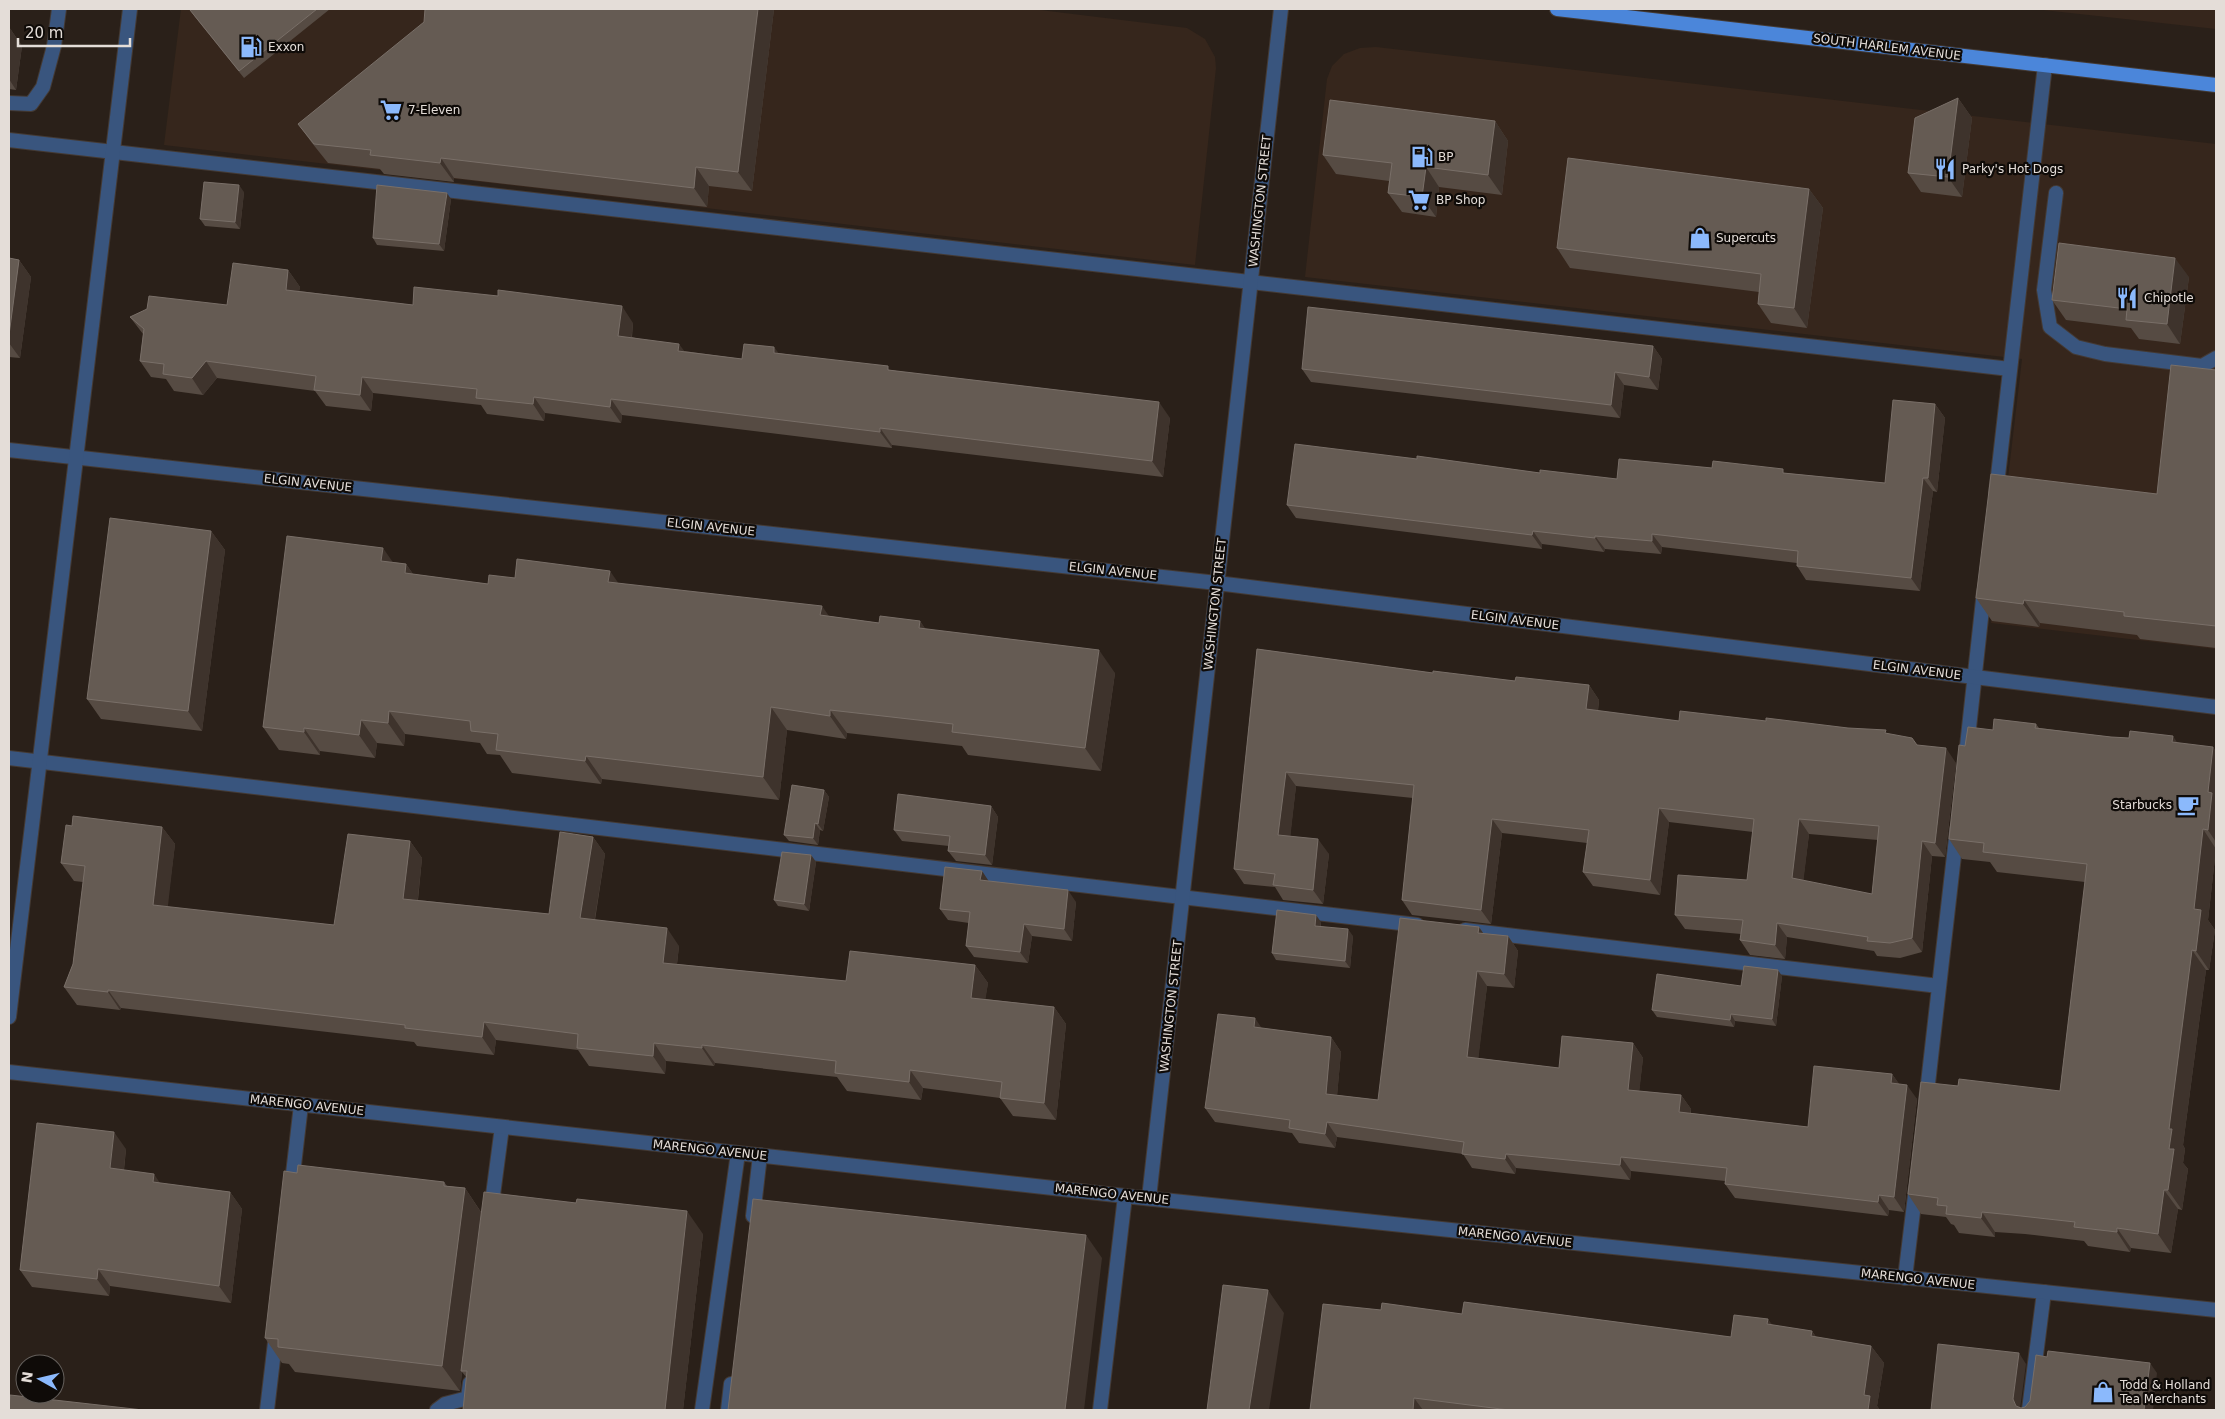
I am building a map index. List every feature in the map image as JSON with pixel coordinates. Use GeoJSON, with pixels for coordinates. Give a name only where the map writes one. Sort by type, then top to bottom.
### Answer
{"type":"FeatureCollection","features":[{"type":"Feature","properties":{"kind":"main road","name":"SOUTH HARLEM AVENUE"},"geometry":{"type":"LineString","coordinates":[[1557,9],[2216,85]]}},
{"type":"Feature","properties":{"kind":"street"},"geometry":{"type":"LineString","coordinates":[[9,103],[31,104],[43,88],[54,46],[59,9]]}},
{"type":"Feature","properties":{"kind":"street"},"geometry":{"type":"LineString","coordinates":[[9,1017],[130,9]]}},
{"type":"Feature","properties":{"kind":"street","name":"WASHINGTON STREET"},"geometry":{"type":"LineString","coordinates":[[1149,1198],[1281,9]]}},
{"type":"Feature","properties":{"kind":"street"},"geometry":{"type":"LineString","coordinates":[[1994,504],[2045,65]]}},
{"type":"Feature","properties":{"kind":"street"},"geometry":{"type":"LineString","coordinates":[[9,140],[2010,368]]}},
{"type":"Feature","properties":{"kind":"street"},"geometry":{"type":"LineString","coordinates":[[2056,193],[2044,290],[2050,328],[2076,347],[2105,354],[2202,366],[2216,358]]}},
{"type":"Feature","properties":{"kind":"street","name":"ELGIN AVENUE"},"geometry":{"type":"LineString","coordinates":[[9,450],[1217,583],[2216,707]]}},
{"type":"Feature","properties":{"kind":"street"},"geometry":{"type":"LineString","coordinates":[[1965,758],[1986,580]]}},
{"type":"Feature","properties":{"kind":"street"},"geometry":{"type":"LineString","coordinates":[[9,758],[1428,926]]}},
{"type":"Feature","properties":{"kind":"street"},"geometry":{"type":"LineString","coordinates":[[1924,1115],[1958,818]]}},
{"type":"Feature","properties":{"kind":"street"},"geometry":{"type":"LineString","coordinates":[[1447,928],[1939,986]]}},
{"type":"Feature","properties":{"kind":"street","name":"MARENGO AVENUE"},"geometry":{"type":"LineString","coordinates":[[9,1072],[1125,1196],[2216,1310]]}},
{"type":"Feature","properties":{"kind":"street"},"geometry":{"type":"LineString","coordinates":[[290,1204],[301,1105]]}},
{"type":"Feature","properties":{"kind":"street"},"geometry":{"type":"LineString","coordinates":[[490,1225],[502,1127]]}},
{"type":"Feature","properties":{"kind":"street"},"geometry":{"type":"LineString","coordinates":[[702,1410],[738,1153]]}},
{"type":"Feature","properties":{"kind":"street"},"geometry":{"type":"LineString","coordinates":[[751,1226],[760,1155]]}},
{"type":"Feature","properties":{"kind":"street"},"geometry":{"type":"LineString","coordinates":[[1905,1278],[1918,1175]]}},
{"type":"Feature","properties":{"kind":"street"},"geometry":{"type":"LineString","coordinates":[[1100,1410],[1125,1196]]}},
{"type":"Feature","properties":{"kind":"street"},"geometry":{"type":"LineString","coordinates":[[2030,1410],[2044,1292]]}},
{"type":"Feature","properties":{"kind":"street"},"geometry":{"type":"LineString","coordinates":[[267,1410],[277,1322]]}},
{"type":"Feature","properties":{"kind":"street"},"geometry":{"type":"LineString","coordinates":[[438,1410],[445,1404],[468,1398],[472,1369]]}},
{"type":"Feature","properties":{"kind":"street"},"geometry":{"type":"LineString","coordinates":[[728,1410],[733,1372]]}},
{"type":"Feature","properties":{"kind":"shaded area"},"geometry":{"type":"Polygon","coordinates":[[[181,9],[1032,9],[1187,28],[1205,39],[1215,57],[1216,68],[1195,265],[164,145],[181,9]]]}},
{"type":"Feature","properties":{"kind":"shaded area"},"geometry":{"type":"Polygon","coordinates":[[[2034,9],[2216,9],[2216,29],[2034,9]]]}},
{"type":"Feature","properties":{"kind":"shaded area"},"geometry":{"type":"Polygon","coordinates":[[[1376,47],[2216,144],[2216,649],[1991,623],[2022,359],[1305,277],[1327,79],[1332,66],[1344,54],[1360,48],[1376,47]]]}},
{"type":"Feature","properties":{"kind":"building","name":"Exxon"},"geometry":{"type":"Polygon","coordinates":[[[317,9],[239,71],[190,10],[317,9]]]}},
{"type":"Feature","properties":{"kind":"building"},"geometry":{"type":"Polygon","coordinates":[[[425,9],[758,9],[738,172],[696,167],[694,188],[441,158],[440,163],[370,155],[371,150],[314,144],[298,124],[424,22],[425,9]]]}},
{"type":"Feature","properties":{"kind":"building"},"geometry":{"type":"Polygon","coordinates":[[[1958,98],[1948,177],[1908,173],[1915,118],[1958,98]]]}},
{"type":"Feature","properties":{"kind":"building","name":"BP"},"geometry":{"type":"Polygon","coordinates":[[[1330,100],[1495,121],[1488,175],[1426,167],[1422,197],[1388,193],[1392,163],[1323,155],[1330,100]]]}},
{"type":"Feature","properties":{"kind":"building"},"geometry":{"type":"Polygon","coordinates":[[[1568,158],[1809,189],[1794,308],[1758,304],[1761,274],[1557,248],[1568,158]]]}},
{"type":"Feature","properties":{"kind":"building"},"geometry":{"type":"Polygon","coordinates":[[[204,182],[239,185],[235,222],[200,219],[204,182]]]}},
{"type":"Feature","properties":{"kind":"building"},"geometry":{"type":"Polygon","coordinates":[[[377,185],[447,193],[439,244],[373,238],[377,185]]]}},
{"type":"Feature","properties":{"kind":"building","name":"Chipotle"},"geometry":{"type":"Polygon","coordinates":[[[2059,243],[2175,258],[2167,324],[2126,320],[2127,309],[2052,300],[2059,243]]]}},
{"type":"Feature","properties":{"kind":"building"},"geometry":{"type":"Polygon","coordinates":[[[9,258],[19,260],[9,335],[9,258]]]}},
{"type":"Feature","properties":{"kind":"building"},"geometry":{"type":"Polygon","coordinates":[[[233,263],[288,270],[286,290],[413,305],[414,287],[498,296],[498,290],[622,306],[618,336],[679,344],[678,351],[742,359],[744,344],[774,347],[774,353],[888,366],[888,370],[1159,402],[1152,461],[880,428],[880,432],[611,399],[610,407],[534,397],[533,404],[476,398],[477,389],[362,377],[360,395],[314,390],[316,376],[206,361],[192,378],[163,374],[164,364],[140,361],[144,329],[130,317],[147,309],[149,296],[227,305],[233,263]]]}},
{"type":"Feature","properties":{"kind":"building"},"geometry":{"type":"Polygon","coordinates":[[[1308,307],[1653,346],[1649,377],[1615,372],[1611,405],[1302,369],[1308,307]]]}},
{"type":"Feature","properties":{"kind":"building"},"geometry":{"type":"Polygon","coordinates":[[[2171,365],[2216,370],[2216,626],[2124,616],[2124,612],[2024,600],[2023,604],[1976,598],[1991,474],[2157,494],[2171,365]]]}},
{"type":"Feature","properties":{"kind":"building"},"geometry":{"type":"Polygon","coordinates":[[[1893,400],[1935,404],[1928,478],[1923,478],[1911,578],[1797,566],[1798,551],[1652,534],[1652,541],[1595,536],[1595,538],[1533,531],[1532,535],[1287,505],[1295,444],[1417,459],[1417,456],[1540,473],[1540,470],[1617,479],[1619,459],[1712,468],[1713,461],[1783,469],[1783,473],[1885,483],[1893,400]]]}},
{"type":"Feature","properties":{"kind":"building"},"geometry":{"type":"Polygon","coordinates":[[[110,518],[211,531],[188,711],[87,699],[110,518]]]}},
{"type":"Feature","properties":{"kind":"building"},"geometry":{"type":"Polygon","coordinates":[[[287,536],[383,548],[381,561],[406,564],[405,573],[488,584],[489,575],[515,578],[517,559],[610,571],[608,582],[822,606],[820,615],[879,623],[880,616],[920,621],[919,628],[1099,650],[1085,748],[952,732],[953,724],[830,710],[830,716],[771,707],[763,777],[586,756],[585,761],[496,750],[498,734],[471,731],[470,721],[389,711],[388,723],[361,720],[359,735],[304,728],[304,732],[263,727],[287,536]]]}},
{"type":"Feature","properties":{"kind":"building"},"geometry":{"type":"Polygon","coordinates":[[[1257,649],[1433,673],[1433,671],[1515,681],[1516,677],[1589,685],[1586,709],[1679,721],[1680,711],[1766,721],[1766,718],[1848,728],[1886,730],[1885,733],[1912,738],[1917,745],[1946,748],[1935,843],[1922,841],[1912,938],[1890,943],[1867,941],[1868,937],[1777,923],[1775,945],[1740,940],[1743,920],[1675,915],[1678,875],[1747,880],[1754,819],[1659,808],[1650,880],[1583,872],[1589,830],[1492,819],[1481,910],[1402,900],[1414,785],[1286,772],[1278,835],[1318,839],[1313,890],[1273,885],[1275,874],[1234,869],[1257,649]],[[1799,819],[1792,878],[1872,894],[1879,826],[1799,819]]]}},
{"type":"Feature","properties":{"kind":"building"},"geometry":{"type":"Polygon","coordinates":[[[1994,719],[2036,724],[2035,728],[2111,737],[2129,738],[2130,731],[2173,736],[2172,742],[2213,747],[2208,792],[2212,793],[2208,830],[2203,829],[2194,909],[2201,910],[2196,951],[2192,950],[2169,1129],[2172,1129],[2169,1149],[2174,1149],[2168,1190],[2164,1190],[2158,1234],[2117,1228],[2117,1232],[2074,1227],[2075,1222],[1982,1212],[1981,1218],[1946,1214],[1947,1206],[1937,1205],[1938,1198],[1908,1194],[1921,1082],[1958,1086],[1959,1079],[2060,1091],[2087,864],[1983,852],[1984,843],[1949,839],[1959,745],[1965,746],[1968,727],[1993,730],[1994,719]]]}},
{"type":"Feature","properties":{"kind":"building"},"geometry":{"type":"Polygon","coordinates":[[[792,785],[824,790],[818,824],[815,823],[813,838],[784,835],[792,785]]]}},
{"type":"Feature","properties":{"kind":"building"},"geometry":{"type":"Polygon","coordinates":[[[898,794],[991,806],[985,855],[948,851],[950,836],[894,830],[898,794]]]}},
{"type":"Feature","properties":{"kind":"building"},"geometry":{"type":"Polygon","coordinates":[[[73,816],[162,827],[153,905],[334,925],[348,834],[410,841],[403,899],[549,914],[560,832],[593,837],[580,918],[667,928],[663,963],[846,981],[850,951],[975,965],[971,998],[1054,1007],[1044,1103],[1000,1098],[1002,1082],[910,1070],[909,1082],[835,1073],[836,1061],[702,1045],[702,1048],[654,1043],[653,1056],[577,1048],[578,1034],[484,1022],[482,1037],[405,1028],[405,1025],[108,990],[108,992],[64,987],[73,964],[85,866],[61,863],[66,825],[72,826],[73,816]]]}},
{"type":"Feature","properties":{"kind":"building"},"geometry":{"type":"Polygon","coordinates":[[[782,852],[811,855],[804,904],[774,900],[782,852]]]}},
{"type":"Feature","properties":{"kind":"building"},"geometry":{"type":"Polygon","coordinates":[[[945,867],[982,871],[980,880],[1068,890],[1064,929],[1024,924],[1020,952],[966,946],[970,912],[940,909],[945,867]]]}},
{"type":"Feature","properties":{"kind":"building"},"geometry":{"type":"Polygon","coordinates":[[[1277,910],[1316,915],[1315,926],[1348,929],[1345,961],[1272,953],[1277,910]]]}},
{"type":"Feature","properties":{"kind":"building"},"geometry":{"type":"Polygon","coordinates":[[[1400,918],[1479,927],[1478,933],[1508,936],[1504,974],[1477,971],[1467,1057],[1559,1068],[1562,1036],[1633,1043],[1628,1090],[1681,1095],[1679,1112],[1808,1127],[1814,1066],[1892,1074],[1891,1083],[1907,1085],[1894,1197],[1879,1195],[1878,1202],[1725,1184],[1727,1168],[1621,1157],[1620,1165],[1506,1154],[1505,1159],[1462,1154],[1464,1142],[1327,1122],[1325,1134],[1289,1128],[1290,1120],[1205,1108],[1218,1014],[1255,1018],[1254,1027],[1331,1037],[1326,1094],[1378,1100],[1400,918]]]}},
{"type":"Feature","properties":{"kind":"building"},"geometry":{"type":"Polygon","coordinates":[[[1744,966],[1778,970],[1772,1019],[1731,1014],[1730,1020],[1652,1010],[1657,974],[1741,986],[1744,966]]]}},
{"type":"Feature","properties":{"kind":"building"},"geometry":{"type":"Polygon","coordinates":[[[37,1123],[114,1132],[110,1168],[154,1174],[153,1182],[230,1192],[219,1286],[98,1269],[97,1279],[20,1270],[37,1123]]]}},
{"type":"Feature","properties":{"kind":"building"},"geometry":{"type":"Polygon","coordinates":[[[298,1165],[444,1182],[444,1186],[465,1188],[442,1366],[278,1347],[278,1339],[265,1338],[284,1171],[297,1173],[298,1165]]]}},
{"type":"Feature","properties":{"kind":"building"},"geometry":{"type":"Polygon","coordinates":[[[484,1192],[576,1203],[577,1199],[687,1211],[665,1410],[463,1410],[467,1371],[461,1371],[484,1192]]]}},
{"type":"Feature","properties":{"kind":"building"},"geometry":{"type":"Polygon","coordinates":[[[753,1199],[1086,1235],[1065,1410],[728,1410],[753,1199]]]}},
{"type":"Feature","properties":{"kind":"building"},"geometry":{"type":"Polygon","coordinates":[[[1223,1285],[1268,1290],[1249,1410],[1207,1410],[1223,1285]]]}},
{"type":"Feature","properties":{"kind":"building"},"geometry":{"type":"Polygon","coordinates":[[[1464,1302],[1731,1337],[1734,1315],[1768,1319],[1767,1324],[1812,1331],[1811,1336],[1871,1346],[1864,1395],[1870,1396],[1868,1410],[1509,1410],[1414,1398],[1413,1410],[1310,1410],[1323,1304],[1381,1310],[1382,1303],[1462,1314],[1464,1302]]]}},
{"type":"Feature","properties":{"kind":"building"},"geometry":{"type":"Polygon","coordinates":[[[1938,1344],[2019,1353],[2013,1399],[2016,1406],[2021,1408],[2025,1407],[2030,1401],[2036,1355],[2047,1357],[2048,1351],[2150,1363],[2144,1410],[1931,1410],[1938,1344]]]}},
{"type":"Feature","properties":{"kind":"building"},"geometry":{"type":"Polygon","coordinates":[[[10,1395],[15,1396],[15,1404],[65,1404],[65,1401],[143,1410],[9,1410],[10,1395]]]}},
{"type":"Feature","properties":{"kind":"place","name":"Exxon"},"geometry":{"type":"Point","coordinates":[251,47]}},
{"type":"Feature","properties":{"kind":"place","name":"7-Eleven"},"geometry":{"type":"Point","coordinates":[391,110]}},
{"type":"Feature","properties":{"kind":"place","name":"BP"},"geometry":{"type":"Point","coordinates":[1422,157]}},
{"type":"Feature","properties":{"kind":"place","name":"Parky's Hot Dogs"},"geometry":{"type":"Point","coordinates":[1945,169]}},
{"type":"Feature","properties":{"kind":"place","name":"BP Shop"},"geometry":{"type":"Point","coordinates":[1419,200]}},
{"type":"Feature","properties":{"kind":"place","name":"Supercuts"},"geometry":{"type":"Point","coordinates":[1700,238]}},
{"type":"Feature","properties":{"kind":"place","name":"Chipotle"},"geometry":{"type":"Point","coordinates":[2127,298]}},
{"type":"Feature","properties":{"kind":"place","name":"Starbucks"},"geometry":{"type":"Point","coordinates":[2188,805]}},
{"type":"Feature","properties":{"kind":"place","name":"Todd & Holland Tea Merchants"},"geometry":{"type":"Point","coordinates":[2103,1392]}}]}
